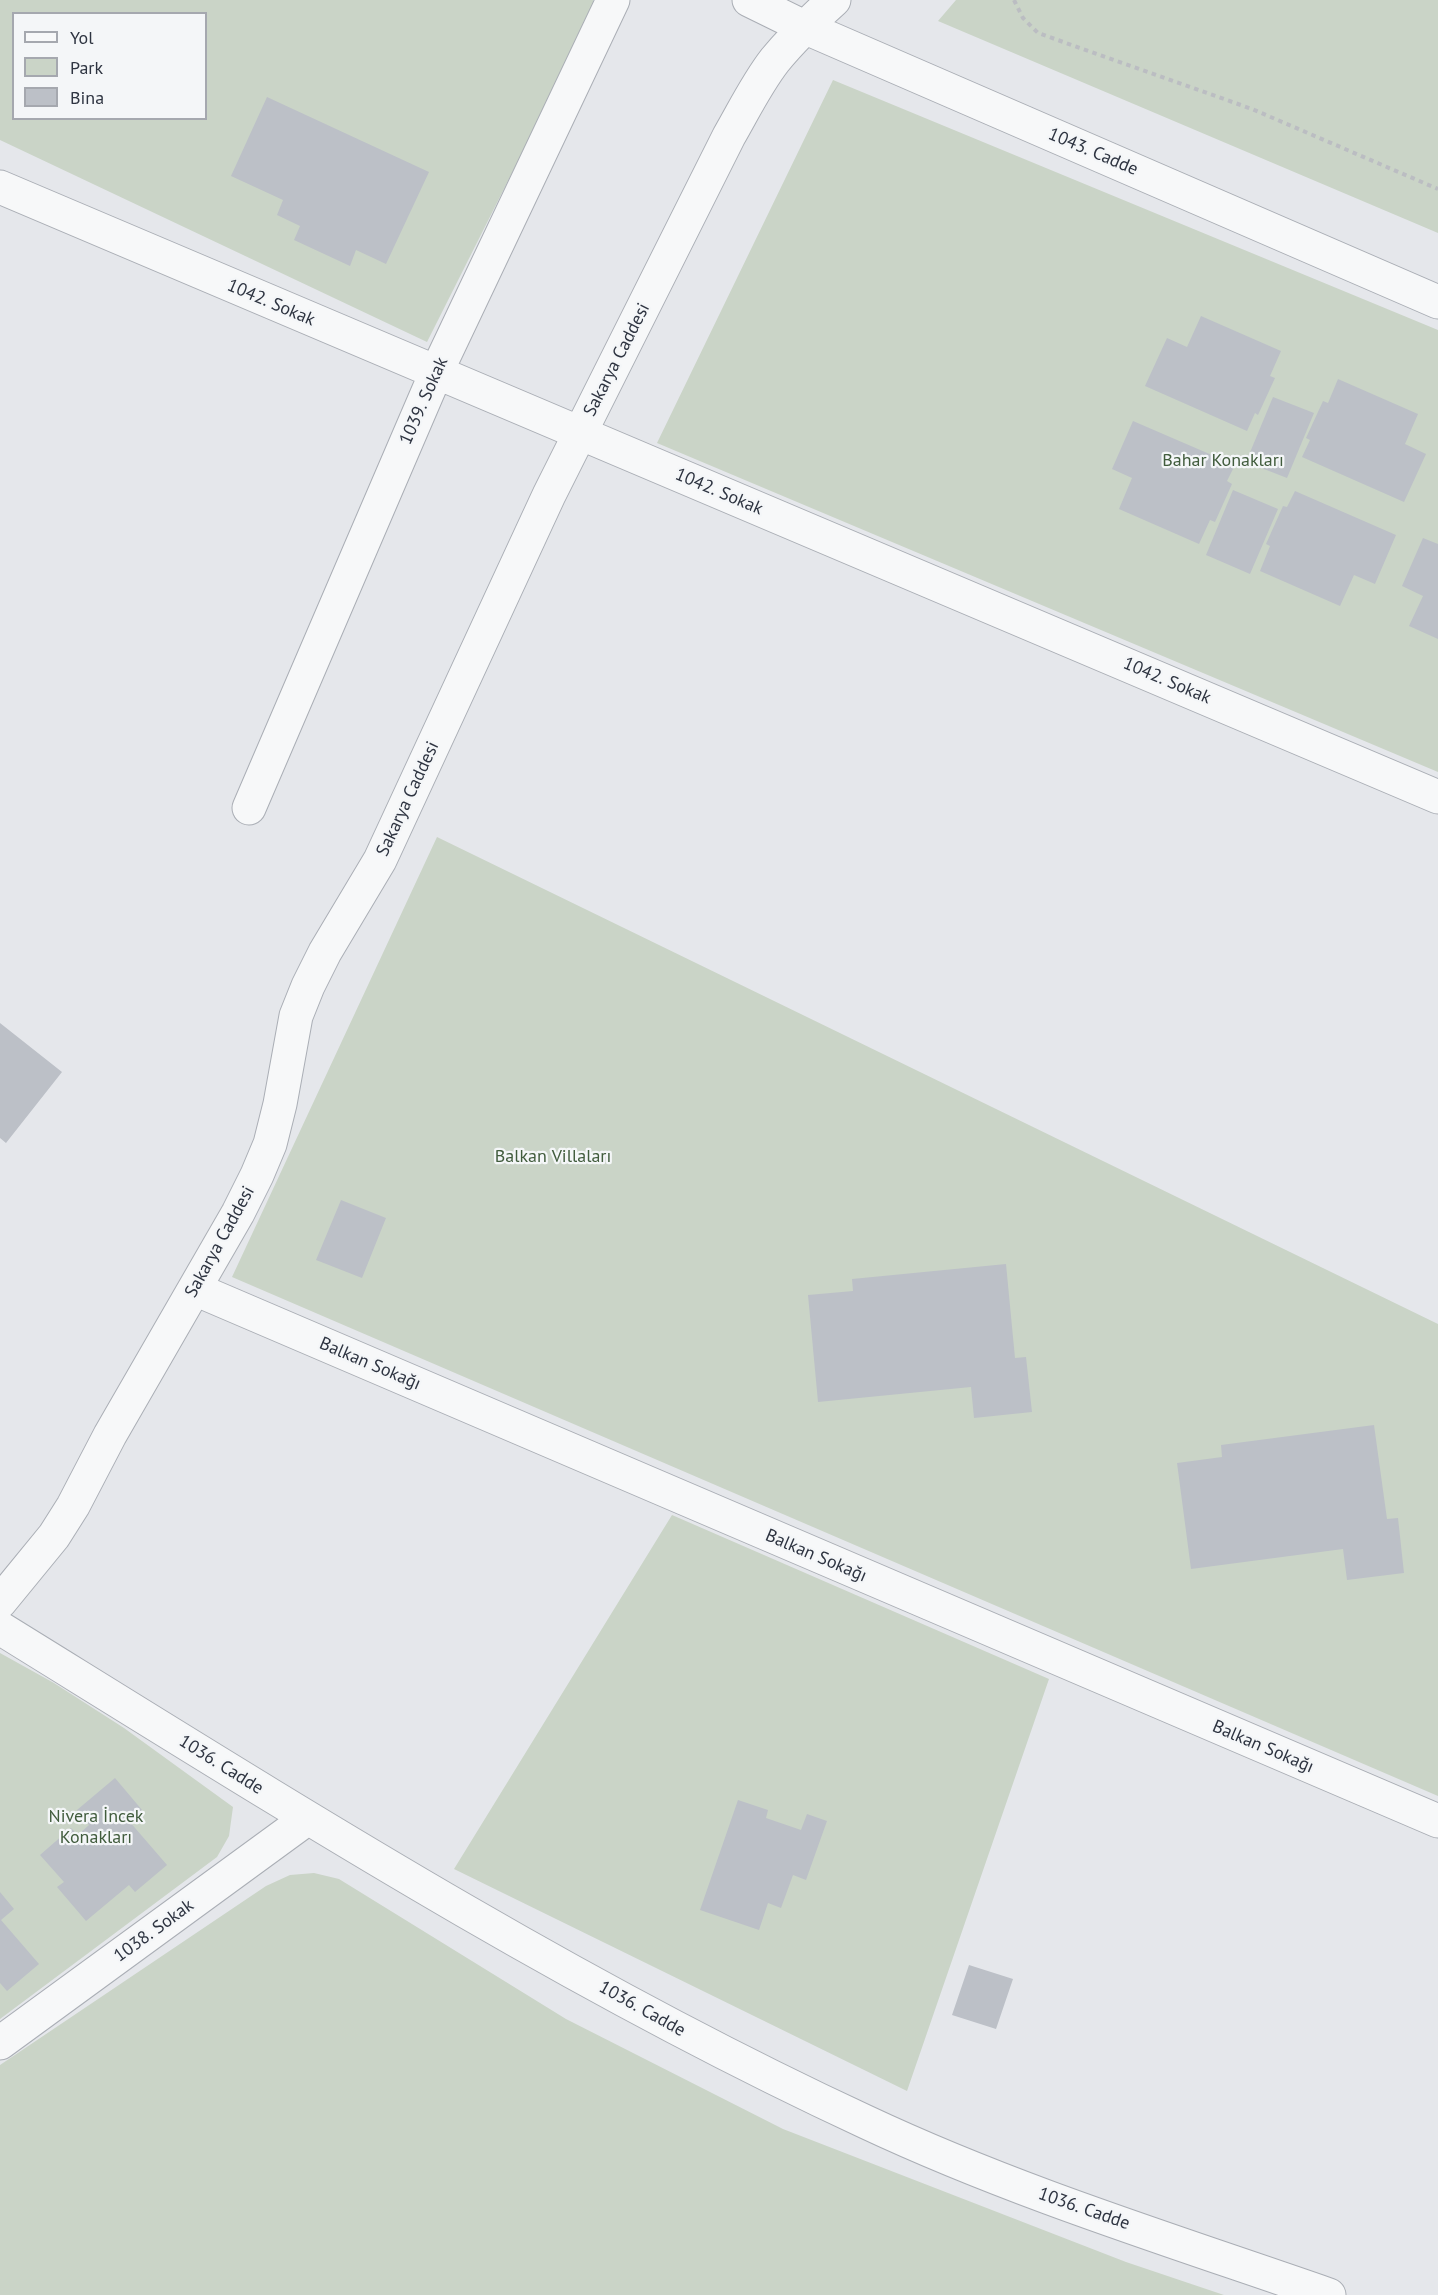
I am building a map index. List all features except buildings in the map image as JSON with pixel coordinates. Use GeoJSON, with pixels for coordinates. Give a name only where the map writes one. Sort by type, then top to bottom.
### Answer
{"type":"FeatureCollection","features":[{"type":"Feature","properties":{"kind":"street","name":"1039. Sokak"},"geometry":{"type":"LineString","coordinates":[[249,808],[436,373],[613,0]]}},
{"type":"Feature","properties":{"kind":"street","name":"1043. Cadde"},"geometry":{"type":"LineString","coordinates":[[749,0],[804,27],[1438,302]]}},
{"type":"Feature","properties":{"kind":"street","name":"Sakarya Caddesi"},"geometry":{"type":"LineString","coordinates":[[0,1602],[48,1544],[68,1513],[110,1435],[238,1213],[270,1144],[280,1104],[296,1016],[308,986],[325,952],[380,860],[549,495],[735,127],[774,61],[804,27],[834,0]]}},
{"type":"Feature","properties":{"kind":"street","name":"1042. Sokak"},"geometry":{"type":"LineString","coordinates":[[0,187],[1438,797]]}},
{"type":"Feature","properties":{"kind":"street","name":"Balkan Sokağı"},"geometry":{"type":"LineString","coordinates":[[195,1289],[1438,1821]]}},
{"type":"Feature","properties":{"kind":"street","name":"1036. Cadde"},"geometry":{"type":"LineString","coordinates":[[0,1628],[450,1903],[678,2029],[866,2122],[958,2163],[1329,2295]]}},
{"type":"Feature","properties":{"kind":"street","name":"1038. Sokak"},"geometry":{"type":"LineString","coordinates":[[0,2043],[308,1818]]}},
{"type":"Feature","properties":{"kind":"path"},"geometry":{"type":"LineString","coordinates":[[1014,0],[1023,18],[1038,33],[1252,109],[1438,189]]}},
{"type":"Feature","properties":{"kind":"green space"},"geometry":{"type":"Polygon","coordinates":[[[0,0],[593,0],[596,6],[427,342],[0,140],[0,0]]]}},
{"type":"Feature","properties":{"kind":"green space"},"geometry":{"type":"Polygon","coordinates":[[[956,0],[1438,0],[1438,233],[938,21],[956,0]]]}},
{"type":"Feature","properties":{"kind":"green space","name":"Bahar Konakları"},"geometry":{"type":"Polygon","coordinates":[[[833,80],[1438,330],[1438,772],[657,443],[833,80]]]}},
{"type":"Feature","properties":{"kind":"green space","name":"Balkan Villaları"},"geometry":{"type":"Polygon","coordinates":[[[437,837],[1438,1324],[1438,1796],[232,1277],[437,837]]]}},
{"type":"Feature","properties":{"kind":"green space"},"geometry":{"type":"Polygon","coordinates":[[[672,1515],[1049,1679],[907,2091],[454,1869],[672,1515]]]}},
{"type":"Feature","properties":{"kind":"green space","name":"Nivera İncek Konakları"},"geometry":{"type":"Polygon","coordinates":[[[0,1653],[54,1683],[124,1728],[233,1807],[229,1836],[217,1857],[0,2019],[0,1653]]]}},
{"type":"Feature","properties":{"kind":"green space"},"geometry":{"type":"Polygon","coordinates":[[[314,1873],[339,1879],[566,2019],[783,2129],[1126,2262],[1224,2295],[0,2295],[0,2065],[266,1886],[290,1875],[314,1873]]]}}]}
